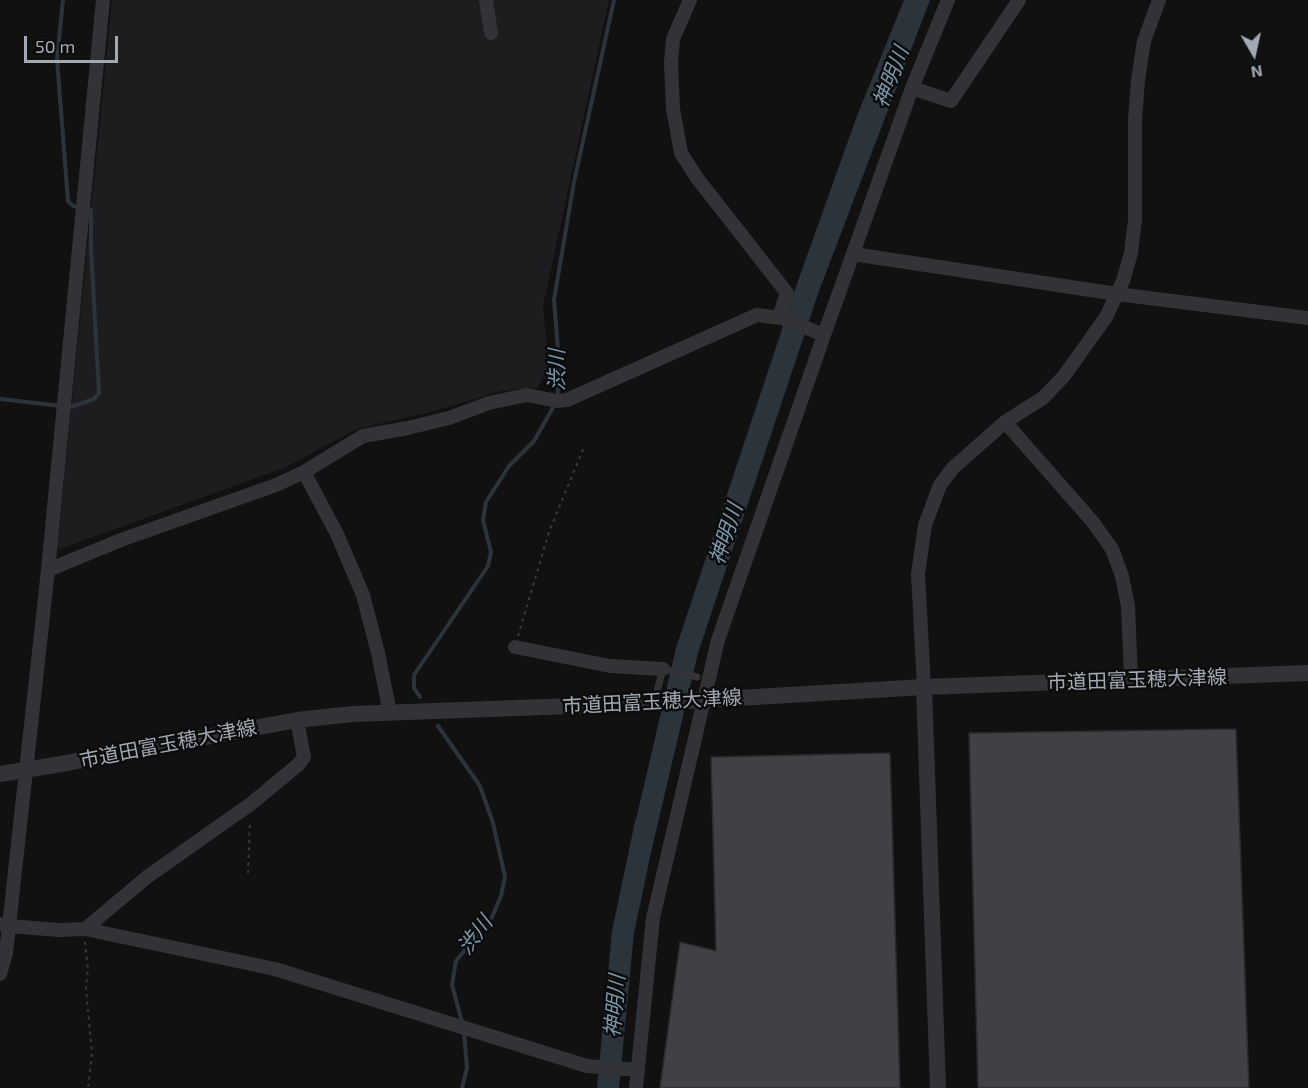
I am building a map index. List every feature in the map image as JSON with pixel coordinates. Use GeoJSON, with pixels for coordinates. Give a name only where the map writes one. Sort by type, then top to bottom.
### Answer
{"type":"FeatureCollection","features":[{"type":"Feature","properties":{"kind":"street"},"geometry":{"type":"LineString","coordinates":[[0,974],[6,953],[4,925],[26,770],[48,570],[103,0]]}},
{"type":"Feature","properties":{"kind":"street"},"geometry":{"type":"LineString","coordinates":[[486,0],[490,33]]}},
{"type":"Feature","properties":{"kind":"street"},"geometry":{"type":"LineString","coordinates":[[690,0],[673,39],[671,63],[673,108],[681,153],[697,178],[787,293],[780,318]]}},
{"type":"Feature","properties":{"kind":"street"},"geometry":{"type":"LineString","coordinates":[[636,1088],[633,1070],[653,918],[703,679],[820,333],[853,254],[912,88],[948,0]]}},
{"type":"Feature","properties":{"kind":"street"},"geometry":{"type":"LineString","coordinates":[[912,88],[951,101],[1019,0]]}},
{"type":"Feature","properties":{"kind":"street"},"geometry":{"type":"LineString","coordinates":[[938,1088],[918,574],[926,525],[940,485],[953,468],[1005,422],[1043,398],[1064,376],[1106,317],[1123,281],[1131,254],[1135,220],[1135,120],[1138,80],[1144,41],[1159,0]]}},
{"type":"Feature","properties":{"kind":"street"},"geometry":{"type":"LineString","coordinates":[[853,254],[1117,294],[1308,318]]}},
{"type":"Feature","properties":{"kind":"street"},"geometry":{"type":"LineString","coordinates":[[48,570],[121,540],[276,484],[304,472],[363,436],[428,423],[489,403],[527,395],[557,401],[567,400],[757,315],[780,318],[820,333]]}},
{"type":"Feature","properties":{"kind":"street"},"geometry":{"type":"LineString","coordinates":[[1005,422],[1092,521],[1112,549],[1122,576],[1128,606],[1131,679]]}},
{"type":"Feature","properties":{"kind":"street"},"geometry":{"type":"LineString","coordinates":[[304,472],[337,534],[363,595],[390,713]]}},
{"type":"Feature","properties":{"kind":"street"},"geometry":{"type":"LineString","coordinates":[[514,647],[610,666],[665,669]]}},
{"type":"Feature","properties":{"kind":"street","name":"市道田富玉穂大津線"},"geometry":{"type":"LineString","coordinates":[[0,774],[297,720],[390,713],[698,700],[924,687],[1308,672]]}},
{"type":"Feature","properties":{"kind":"street"},"geometry":{"type":"LineString","coordinates":[[85,929],[147,877],[252,803],[299,764],[304,756],[297,720]]}},
{"type":"Feature","properties":{"kind":"street"},"geometry":{"type":"LineString","coordinates":[[4,925],[59,930],[85,929],[275,969],[587,1066],[633,1070]]}},
{"type":"Feature","properties":{"kind":"lane"},"geometry":{"type":"LineString","coordinates":[[656,702],[665,669],[703,679]]}},
{"type":"Feature","properties":{"kind":"path"},"geometry":{"type":"LineString","coordinates":[[514,647],[549,532],[584,447]]}},
{"type":"Feature","properties":{"kind":"path"},"geometry":{"type":"LineString","coordinates":[[248,873],[252,803]]}},
{"type":"Feature","properties":{"kind":"path"},"geometry":{"type":"LineString","coordinates":[[85,929],[88,969],[86,990],[92,1053],[88,1088]]}},
{"type":"Feature","properties":{"kind":"shaded area"},"geometry":{"type":"Polygon","coordinates":[[[112,0],[609,0],[543,306],[549,367],[537,388],[501,391],[431,412],[357,429],[284,468],[57,550],[112,0]]]}},
{"type":"Feature","properties":{"kind":"water"},"geometry":{"type":"Polygon","coordinates":[[[904,0],[930,0],[819,291],[698,653],[651,852],[629,850],[676,648],[798,281],[857,116],[904,0]]]}},
{"type":"Feature","properties":{"kind":"building"},"geometry":{"type":"Polygon","coordinates":[[[1236,729],[1249,1088],[978,1088],[969,733],[1236,729]]]}},
{"type":"Feature","properties":{"kind":"building"},"geometry":{"type":"Polygon","coordinates":[[[890,753],[900,1088],[660,1088],[680,942],[716,951],[711,757],[890,753]]]}},
{"type":"Feature","properties":{"kind":"waterway"},"geometry":{"type":"LineString","coordinates":[[0,399],[71,407],[94,399],[99,393],[91,210],[73,206],[68,201],[57,59],[63,0]]}},
{"type":"Feature","properties":{"kind":"waterway","name":"渋川"},"geometry":{"type":"LineString","coordinates":[[557,397],[560,375],[554,300],[574,182],[614,0]]}},
{"type":"Feature","properties":{"kind":"waterway","name":"渋川"},"geometry":{"type":"LineString","coordinates":[[420,697],[414,688],[414,675],[488,566],[491,552],[483,520],[486,502],[509,466],[534,441],[555,404]]}},
{"type":"Feature","properties":{"kind":"waterway","name":"渋川"},"geometry":{"type":"LineString","coordinates":[[438,726],[480,786],[493,823],[505,877],[501,896],[492,917],[456,961],[452,985],[462,1022]]}},
{"type":"Feature","properties":{"kind":"waterway","name":"神明川"},"geometry":{"type":"LineString","coordinates":[[608,1088],[623,932],[646,823]]}},
{"type":"Feature","properties":{"kind":"waterway","name":"渋川"},"geometry":{"type":"LineString","coordinates":[[462,1088],[467,1068],[464,1033]]}}]}
